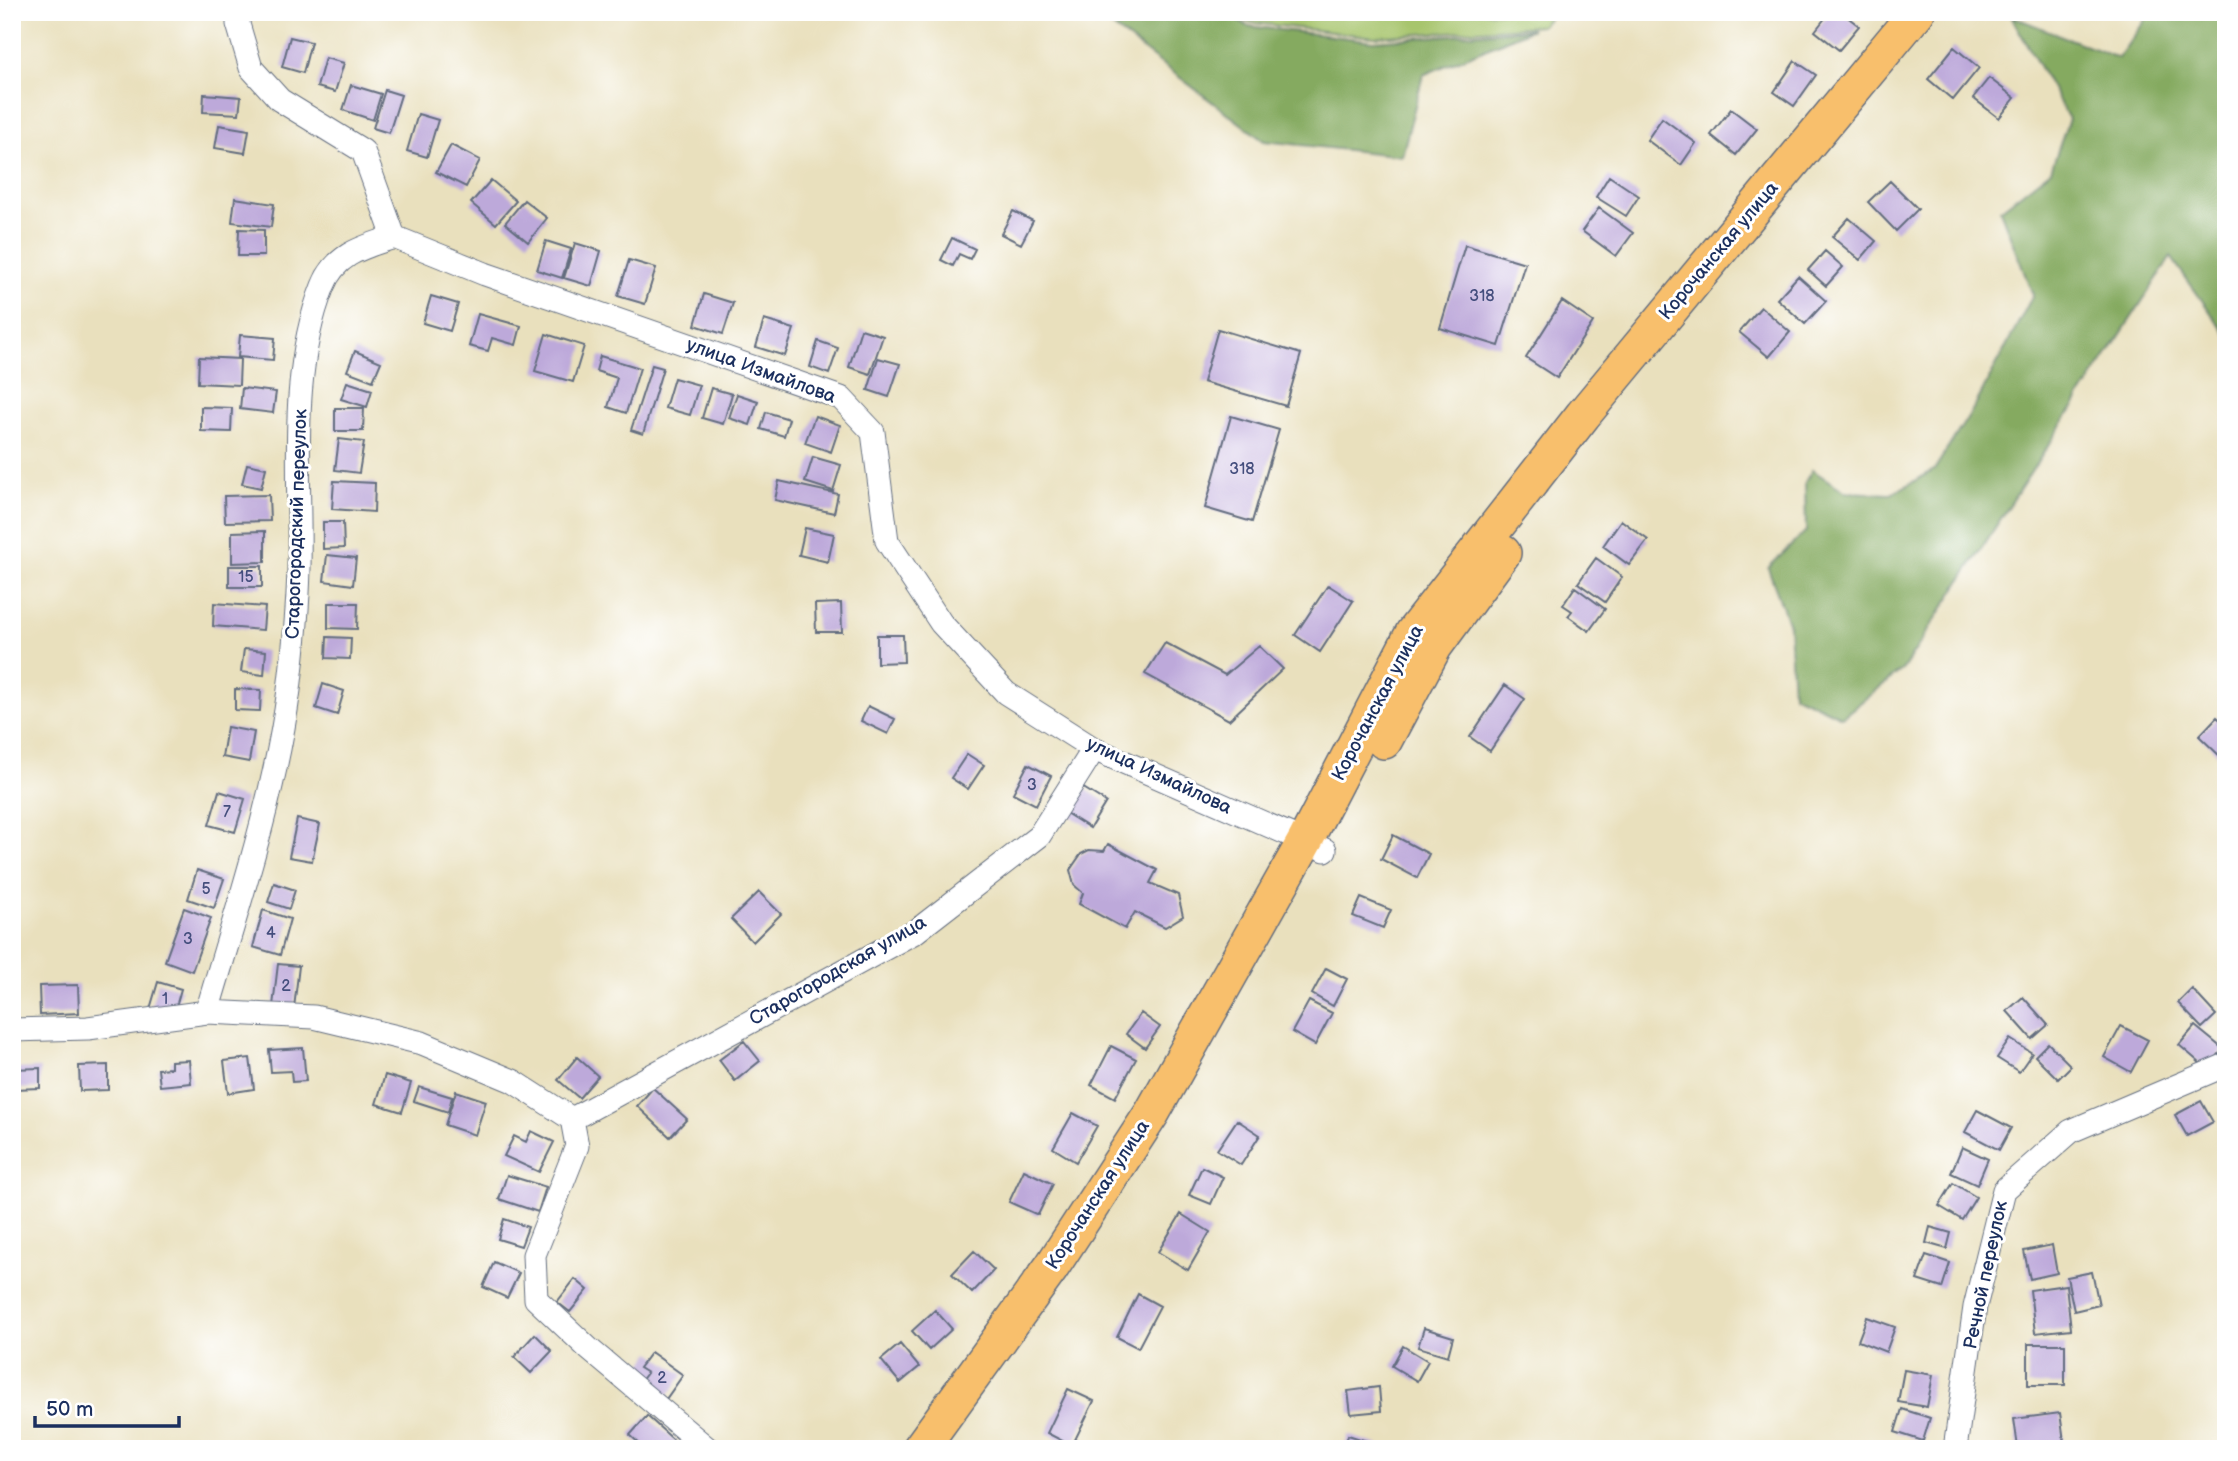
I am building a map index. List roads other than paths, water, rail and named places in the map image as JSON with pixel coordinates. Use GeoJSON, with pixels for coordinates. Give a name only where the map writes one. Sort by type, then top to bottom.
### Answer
{"type":"FeatureCollection","features":[{"type":"Feature","properties":{"kind":"main road","name":"Корочанская улица"},"geometry":{"type":"LineString","coordinates":[[946,1449],[1066,1283],[1175,1117],[1315,846],[1420,623],[1583,415],[1917,12]]}},
{"type":"Feature","properties":{"kind":"main road","name":"Корочанская улица"},"geometry":{"type":"LineString","coordinates":[[919,1449],[1051,1268],[1152,1113],[1434,647],[1613,412],[1941,12]]}},
{"type":"Feature","properties":{"kind":"street"},"geometry":{"type":"LineString","coordinates":[[239,12],[238,24],[251,68],[280,100],[363,151],[394,237]]}},
{"type":"Feature","properties":{"kind":"street","name":"улица Измайлова"},"geometry":{"type":"LineString","coordinates":[[394,237],[485,274],[841,398],[873,432],[887,541],[942,623],[1006,693],[1094,749],[1315,846]]}},
{"type":"Feature","properties":{"kind":"street","name":"Старогородский переулок"},"geometry":{"type":"LineString","coordinates":[[207,1012],[271,791],[289,689],[299,571],[302,383],[311,319],[325,282],[348,252],[394,237]]}},
{"type":"Feature","properties":{"kind":"street","name":"Старогородская улица"},"geometry":{"type":"LineString","coordinates":[[572,1119],[915,932],[1039,836],[1094,749]]}},
{"type":"Feature","properties":{"kind":"street"},"geometry":{"type":"LineString","coordinates":[[12,1030],[88,1028],[207,1012],[314,1017],[422,1043],[513,1081],[572,1119],[577,1146],[534,1255],[536,1299],[589,1349],[709,1449]]}},
{"type":"Feature","properties":{"kind":"street","name":"Речной переулок"},"geometry":{"type":"LineString","coordinates":[[1955,1449],[1975,1307],[2004,1190],[2071,1131],[2226,1065]]}}]}
